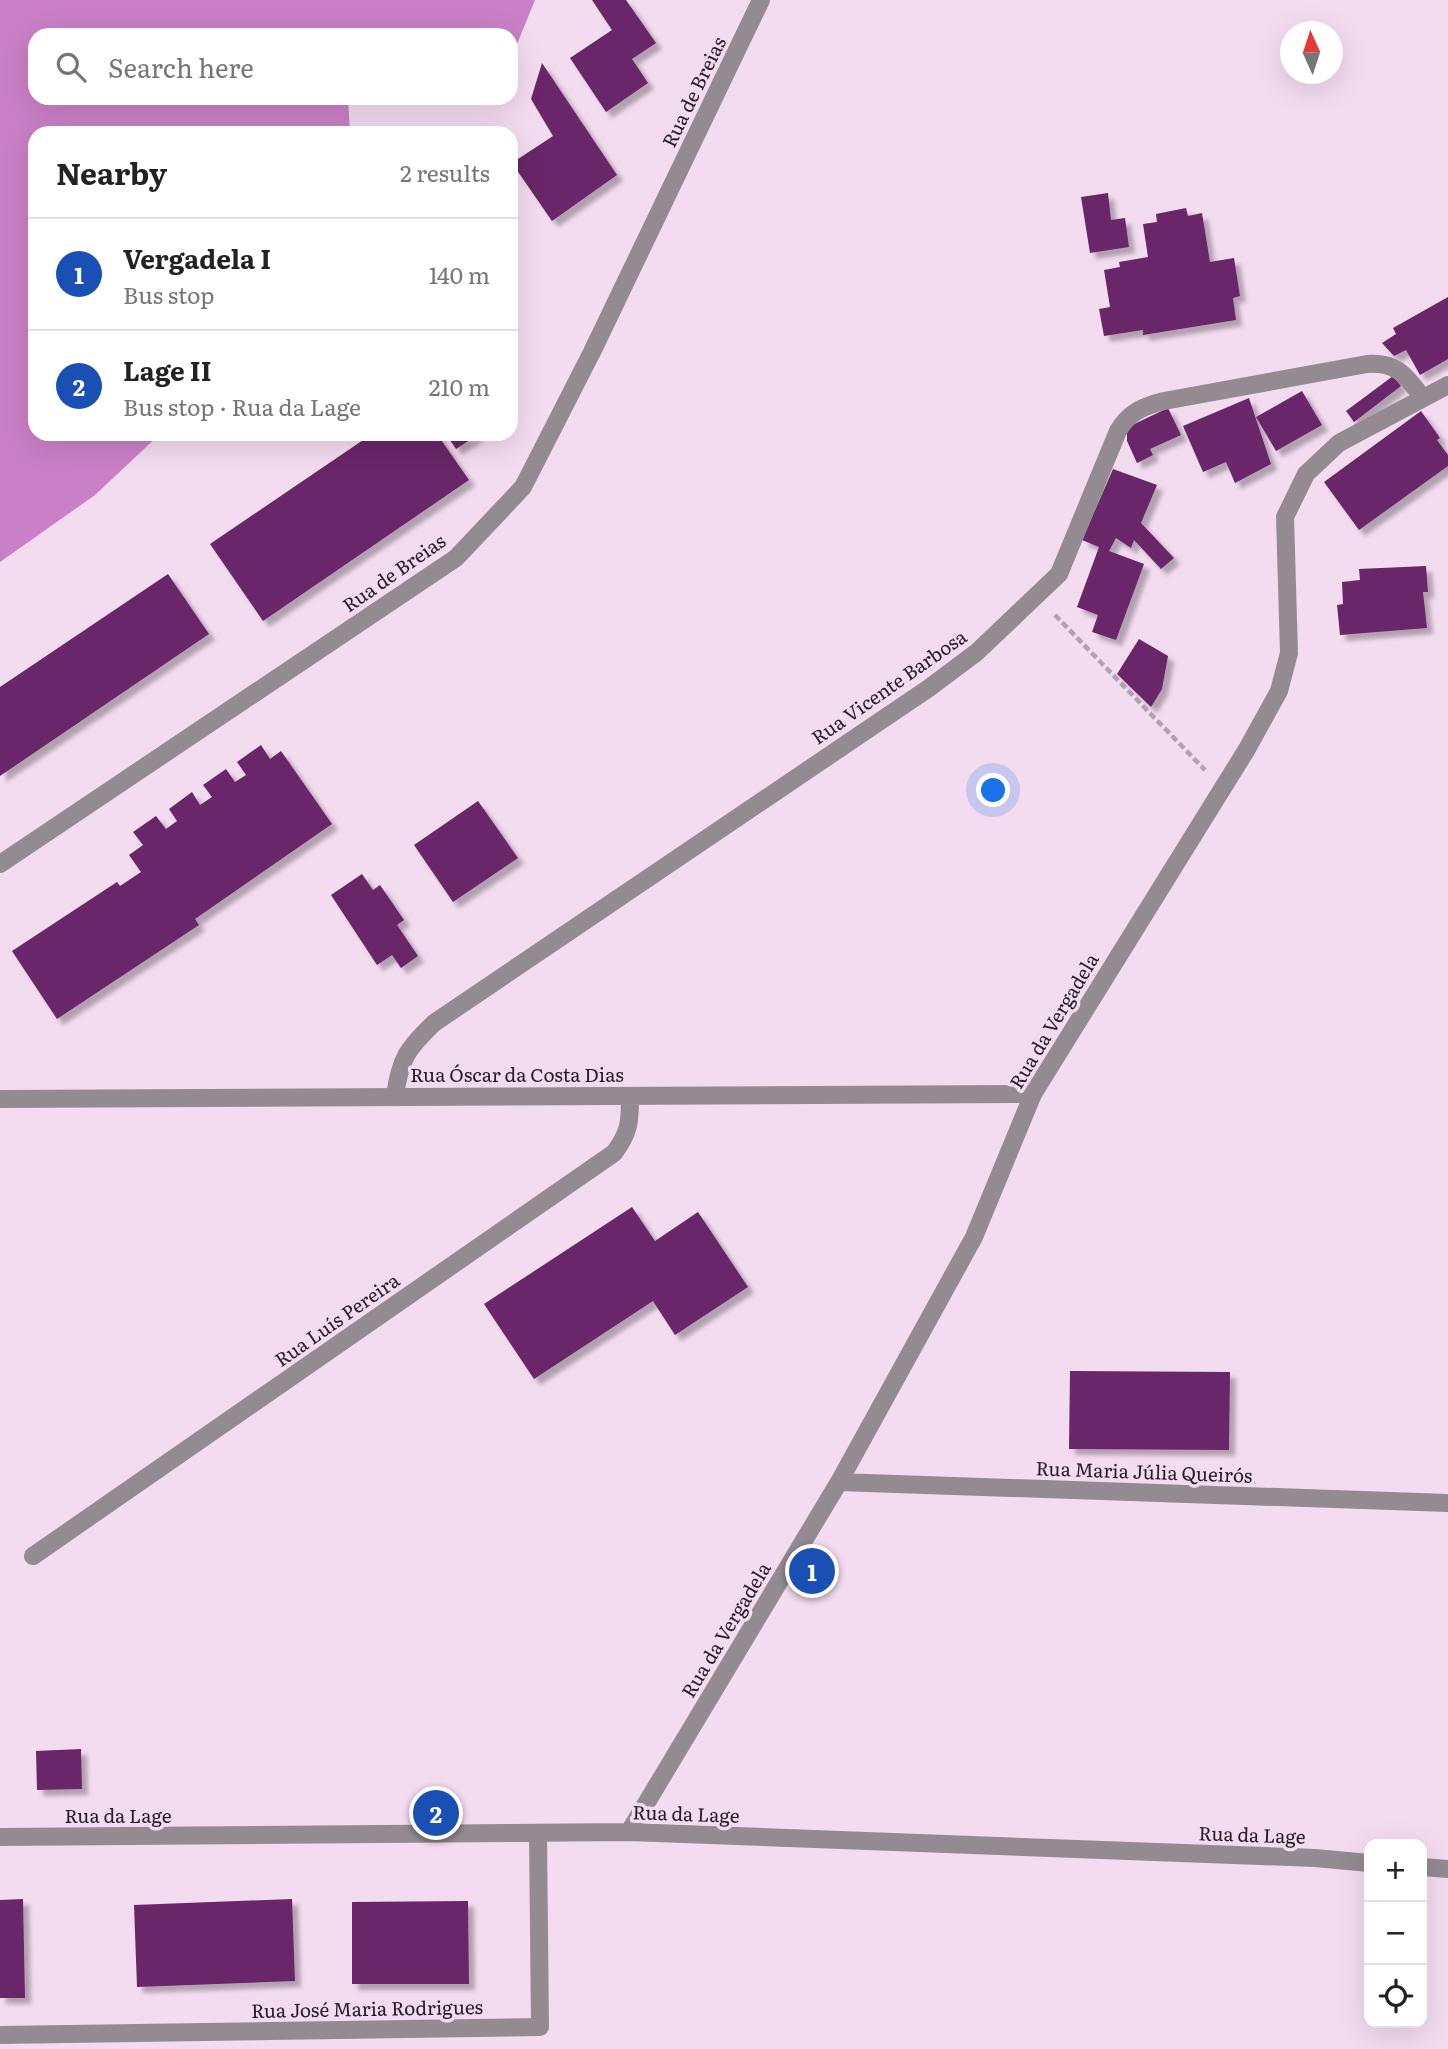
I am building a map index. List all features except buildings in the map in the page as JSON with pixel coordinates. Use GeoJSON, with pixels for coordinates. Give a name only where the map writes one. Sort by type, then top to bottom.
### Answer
{"type":"FeatureCollection","features":[{"type":"Feature","properties":{"kind":"street","name":"Rua de Breias"},"geometry":{"type":"LineString","coordinates":[[0,864],[456,558],[523,487],[592,352],[761,0]]}},
{"type":"Feature","properties":{"kind":"street","name":"Rua Vicente Barbosa"},"geometry":{"type":"LineString","coordinates":[[395,1096],[399,1067],[413,1042],[434,1023],[929,688],[977,652],[1059,574],[1118,431],[1123,422],[1139,409],[1149,404],[1199,393],[1382,363],[1401,372],[1423,398]]}},
{"type":"Feature","properties":{"kind":"street","name":"Rua da Vergadela"},"geometry":{"type":"LineString","coordinates":[[629,1832],[839,1482],[975,1237],[1033,1094],[1279,691],[1289,653],[1285,517],[1306,474],[1339,443],[1448,385]]}},
{"type":"Feature","properties":{"kind":"street","name":"Rua Óscar da Costa Dias"},"geometry":{"type":"LineString","coordinates":[[0,1099],[1033,1094]]}},
{"type":"Feature","properties":{"kind":"street","name":"Rua Luís Pereira"},"geometry":{"type":"LineString","coordinates":[[33,1556],[614,1153],[626,1137],[630,1119],[630,1096]]}},
{"type":"Feature","properties":{"kind":"street","name":"Rua Maria Júlia Queirós"},"geometry":{"type":"LineString","coordinates":[[839,1482],[1448,1503]]}},
{"type":"Feature","properties":{"kind":"street","name":"Rua da Lage"},"geometry":{"type":"LineString","coordinates":[[0,1837],[629,1832],[1315,1858],[1364,1863]]}},
{"type":"Feature","properties":{"kind":"street","name":"Rua José Maria Rodrigues"},"geometry":{"type":"LineString","coordinates":[[0,2035],[540,2027],[538,1834]]}},
{"type":"Feature","properties":{"kind":"street"},"geometry":{"type":"LineString","coordinates":[[1427,1867],[1448,1869]]}},
{"type":"Feature","properties":{"kind":"path"},"geometry":{"type":"LineString","coordinates":[[1037,596],[1222,788]]}},
{"type":"Feature","properties":{"kind":"shaded area"},"geometry":{"type":"Polygon","coordinates":[[[0,0],[535,0],[518,42],[518,28],[28,28],[28,105],[348,105],[350,126],[28,126],[28,441],[153,441],[95,495],[0,562],[0,0]]]}},
{"type":"Feature","properties":{"kind":"place","name":"Vergadela I"},"geometry":{"type":"Point","coordinates":[812,1571]}},
{"type":"Feature","properties":{"kind":"place","name":"Lage II"},"geometry":{"type":"Point","coordinates":[436,1813]}}]}
